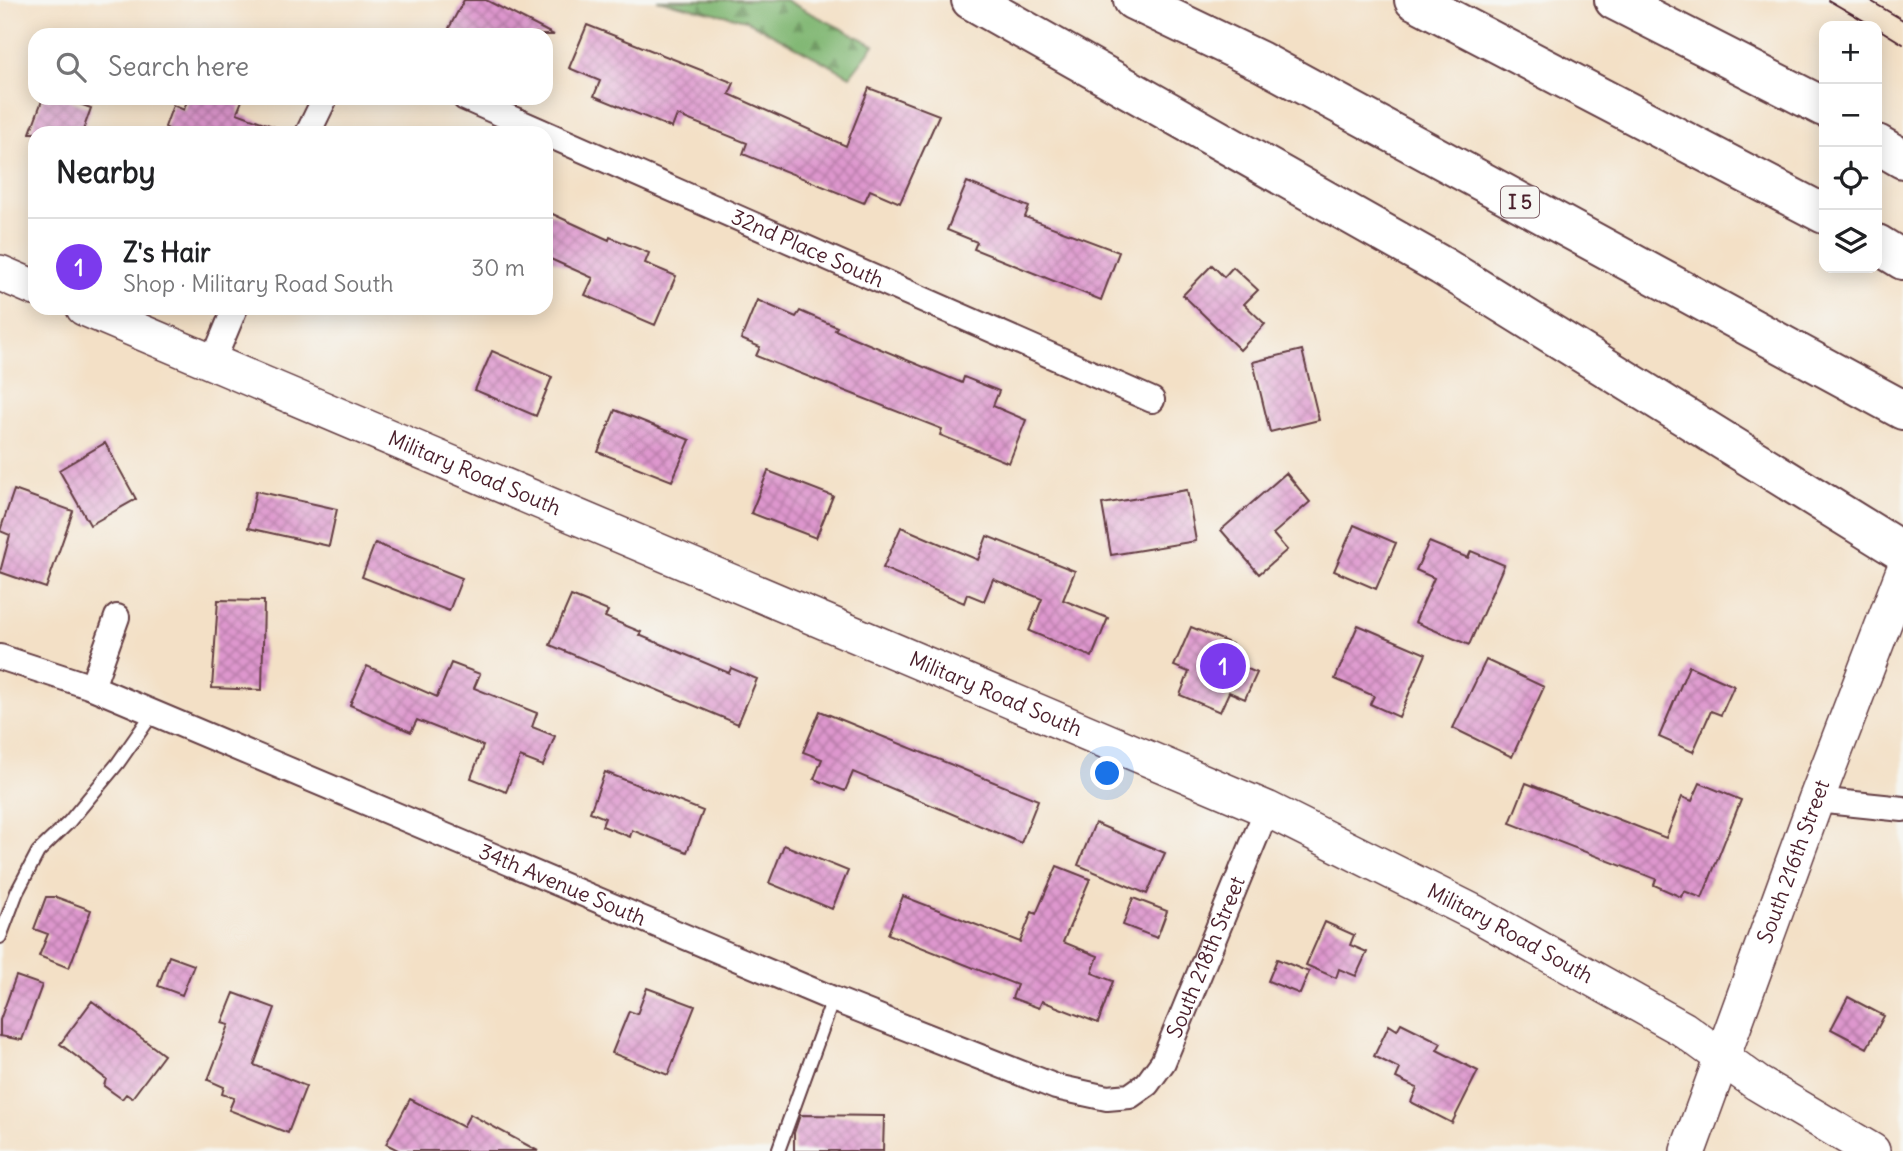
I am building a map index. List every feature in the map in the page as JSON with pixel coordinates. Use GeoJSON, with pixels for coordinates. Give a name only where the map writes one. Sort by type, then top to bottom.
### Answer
{"type":"FeatureCollection","features":[{"type":"Feature","properties":{"kind":"highway"},"geometry":{"type":"LineString","coordinates":[[971,0],[1442,266],[1903,552]]}},
{"type":"Feature","properties":{"kind":"highway","name":"I 5"},"geometry":{"type":"LineString","coordinates":[[1133,0],[1272,68],[1903,410]]}},
{"type":"Feature","properties":{"kind":"highway"},"geometry":{"type":"LineString","coordinates":[[1414,0],[1819,211]]}},
{"type":"Feature","properties":{"kind":"highway"},"geometry":{"type":"LineString","coordinates":[[1614,0],[1819,104]]}},
{"type":"Feature","properties":{"kind":"highway"},"geometry":{"type":"LineString","coordinates":[[1675,31],[1819,112]]}},
{"type":"Feature","properties":{"kind":"highway"},"geometry":{"type":"LineString","coordinates":[[1882,136],[1903,147]]}},
{"type":"Feature","properties":{"kind":"highway"},"geometry":{"type":"LineString","coordinates":[[1882,147],[1903,159]]}},
{"type":"Feature","properties":{"kind":"highway"},"geometry":{"type":"LineString","coordinates":[[1882,247],[1903,260]]}},
{"type":"Feature","properties":{"kind":"main road"},"geometry":{"type":"LineString","coordinates":[[0,273],[28,285]]}},
{"type":"Feature","properties":{"kind":"main road","name":"Military Road South"},"geometry":{"type":"LineString","coordinates":[[101,315],[1267,809],[1475,913],[1683,1029],[1757,1083],[1872,1151]]}},
{"type":"Feature","properties":{"kind":"main road","name":"South 216th Street"},"geometry":{"type":"LineString","coordinates":[[1688,1151],[1816,800],[1903,573]]}},
{"type":"Feature","properties":{"kind":"street"},"geometry":{"type":"LineString","coordinates":[[311,126],[322,105]]}},
{"type":"Feature","properties":{"kind":"street","name":"32nd Place South"},"geometry":{"type":"LineString","coordinates":[[481,105],[529,126]]}},
{"type":"Feature","properties":{"kind":"street","name":"32nd Place South"},"geometry":{"type":"LineString","coordinates":[[553,137],[1152,400]]}},
{"type":"Feature","properties":{"kind":"street"},"geometry":{"type":"LineString","coordinates":[[213,361],[231,315]]}},
{"type":"Feature","properties":{"kind":"street"},"geometry":{"type":"LineString","coordinates":[[92,687],[117,617]]}},
{"type":"Feature","properties":{"kind":"street","name":"34th Avenue South"},"geometry":{"type":"LineString","coordinates":[[0,657],[92,687],[833,999],[1056,1087],[1107,1098],[1130,1096]]}},
{"type":"Feature","properties":{"kind":"street"},"geometry":{"type":"LineString","coordinates":[[1816,800],[1903,809]]}},
{"type":"Feature","properties":{"kind":"street","name":"South 218th Street"},"geometry":{"type":"LineString","coordinates":[[1130,1096],[1147,1084],[1163,1062],[1267,809]]}},
{"type":"Feature","properties":{"kind":"lane"},"geometry":{"type":"LineString","coordinates":[[0,937],[17,892],[38,852],[69,822],[118,763],[153,713]]}},
{"type":"Feature","properties":{"kind":"lane"},"geometry":{"type":"LineString","coordinates":[[778,1151],[833,999]]}},
{"type":"Feature","properties":{"kind":"green space"},"geometry":{"type":"Polygon","coordinates":[[[657,0],[785,0],[874,45],[850,76],[746,20],[657,0]]]}},
{"type":"Feature","properties":{"kind":"building"},"geometry":{"type":"Polygon","coordinates":[[[464,0],[486,0],[540,28],[449,28],[464,0]]]}},
{"type":"Feature","properties":{"kind":"building"},"geometry":{"type":"Polygon","coordinates":[[[587,25],[734,83],[729,94],[846,146],[869,88],[939,115],[900,203],[870,190],[864,203],[743,154],[747,143],[677,115],[672,128],[594,96],[600,81],[569,68],[587,25]]]}},
{"type":"Feature","properties":{"kind":"building"},"geometry":{"type":"Polygon","coordinates":[[[40,105],[83,105],[91,108],[85,126],[33,126],[40,105]]]}},
{"type":"Feature","properties":{"kind":"building"},"geometry":{"type":"Polygon","coordinates":[[[173,105],[184,110],[186,105],[240,105],[237,113],[272,126],[165,126],[173,105]]]}},
{"type":"Feature","properties":{"kind":"building"},"geometry":{"type":"Polygon","coordinates":[[[967,182],[1029,207],[1025,217],[1119,252],[1101,300],[974,249],[977,242],[947,230],[967,182]]]}},
{"type":"Feature","properties":{"kind":"building"},"geometry":{"type":"Polygon","coordinates":[[[553,214],[609,240],[610,237],[649,253],[645,263],[676,276],[655,325],[585,295],[593,278],[553,260],[553,214]]]}},
{"type":"Feature","properties":{"kind":"building"},"geometry":{"type":"Polygon","coordinates":[[[1212,265],[1224,277],[1233,267],[1258,290],[1244,304],[1265,324],[1240,350],[1183,295],[1212,265]]]}},
{"type":"Feature","properties":{"kind":"building"},"geometry":{"type":"Polygon","coordinates":[[[757,300],[796,317],[800,311],[837,327],[835,330],[962,383],[964,377],[999,391],[993,406],[1026,420],[1009,463],[940,435],[942,429],[756,356],[760,347],[741,339],[757,300]]]}},
{"type":"Feature","properties":{"kind":"building"},"geometry":{"type":"Polygon","coordinates":[[[1302,350],[1319,420],[1270,432],[1253,362],[1302,350]]]}},
{"type":"Feature","properties":{"kind":"building"},"geometry":{"type":"Polygon","coordinates":[[[492,351],[552,377],[536,416],[475,390],[492,351]]]}},
{"type":"Feature","properties":{"kind":"building"},"geometry":{"type":"Polygon","coordinates":[[[615,410],[690,440],[672,481],[598,452],[615,410]]]}},
{"type":"Feature","properties":{"kind":"building"},"geometry":{"type":"Polygon","coordinates":[[[105,443],[136,499],[90,525],[59,470],[105,443]]]}},
{"type":"Feature","properties":{"kind":"building"},"geometry":{"type":"Polygon","coordinates":[[[768,471],[833,496],[816,538],[751,513],[768,471]]]}},
{"type":"Feature","properties":{"kind":"building"},"geometry":{"type":"Polygon","coordinates":[[[1286,473],[1310,502],[1273,534],[1287,550],[1259,574],[1221,530],[1286,473]]]}},
{"type":"Feature","properties":{"kind":"building"},"geometry":{"type":"Polygon","coordinates":[[[14,490],[73,511],[46,588],[0,572],[10,535],[0,531],[14,490]]]}},
{"type":"Feature","properties":{"kind":"building"},"geometry":{"type":"Polygon","coordinates":[[[1187,490],[1196,541],[1111,555],[1102,504],[1187,490]]]}},
{"type":"Feature","properties":{"kind":"building"},"geometry":{"type":"Polygon","coordinates":[[[256,491],[337,509],[329,546],[248,528],[256,491]]]}},
{"type":"Feature","properties":{"kind":"building"},"geometry":{"type":"Polygon","coordinates":[[[1354,525],[1396,543],[1376,589],[1334,571],[1354,525]]]}},
{"type":"Feature","properties":{"kind":"building"},"geometry":{"type":"Polygon","coordinates":[[[901,527],[978,560],[987,536],[1075,571],[1063,600],[1108,618],[1092,657],[1029,631],[1042,599],[993,579],[984,601],[967,594],[964,603],[883,568],[901,527]]]}},
{"type":"Feature","properties":{"kind":"building"},"geometry":{"type":"Polygon","coordinates":[[[1429,542],[1468,558],[1471,551],[1504,565],[1469,645],[1415,622],[1434,578],[1416,570],[1429,542]]]}},
{"type":"Feature","properties":{"kind":"building"},"geometry":{"type":"Polygon","coordinates":[[[375,543],[462,578],[449,611],[362,577],[375,543]]]}},
{"type":"Feature","properties":{"kind":"building"},"geometry":{"type":"Polygon","coordinates":[[[571,596],[608,611],[605,617],[641,632],[639,635],[729,673],[731,668],[757,679],[738,724],[550,645],[571,596]]]}},
{"type":"Feature","properties":{"kind":"building"},"geometry":{"type":"Polygon","coordinates":[[[218,600],[264,601],[262,690],[212,688],[218,600]]]}},
{"type":"Feature","properties":{"kind":"building"},"geometry":{"type":"Polygon","coordinates":[[[1358,625],[1426,654],[1399,717],[1370,704],[1374,696],[1335,679],[1358,625]]]}},
{"type":"Feature","properties":{"kind":"building"},"geometry":{"type":"Polygon","coordinates":[[[1191,627],[1232,644],[1225,659],[1257,673],[1245,699],[1229,692],[1220,712],[1180,695],[1189,672],[1174,666],[1191,627]]]}},
{"type":"Feature","properties":{"kind":"building"},"geometry":{"type":"Polygon","coordinates":[[[1486,660],[1544,687],[1512,757],[1453,728],[1486,660]]]}},
{"type":"Feature","properties":{"kind":"building"},"geometry":{"type":"Polygon","coordinates":[[[451,663],[480,674],[474,688],[537,713],[532,727],[555,736],[543,766],[520,757],[506,792],[471,778],[483,746],[417,720],[411,732],[350,705],[367,666],[437,697],[451,663]]]}},
{"type":"Feature","properties":{"kind":"building"},"geometry":{"type":"Polygon","coordinates":[[[1689,666],[1734,686],[1721,715],[1711,711],[1693,752],[1659,737],[1689,666]]]}},
{"type":"Feature","properties":{"kind":"building"},"geometry":{"type":"Polygon","coordinates":[[[820,711],[1038,800],[1021,843],[853,772],[845,791],[814,779],[822,759],[803,752],[820,711]]]}},
{"type":"Feature","properties":{"kind":"building"},"geometry":{"type":"Polygon","coordinates":[[[605,772],[703,811],[687,852],[632,830],[630,837],[602,826],[605,818],[590,812],[605,772]]]}},
{"type":"Feature","properties":{"kind":"building"},"geometry":{"type":"Polygon","coordinates":[[[1526,783],[1666,838],[1682,797],[1692,801],[1700,783],[1741,800],[1702,898],[1684,891],[1681,897],[1654,885],[1656,879],[1510,823],[1526,783]]]}},
{"type":"Feature","properties":{"kind":"building"},"geometry":{"type":"Polygon","coordinates":[[[1095,823],[1165,853],[1147,894],[1078,865],[1095,823]]]}},
{"type":"Feature","properties":{"kind":"building"},"geometry":{"type":"Polygon","coordinates":[[[784,845],[848,871],[832,909],[769,883],[784,845]]]}},
{"type":"Feature","properties":{"kind":"building"},"geometry":{"type":"Polygon","coordinates":[[[1057,866],[1090,879],[1063,942],[1098,956],[1092,973],[1113,981],[1098,1023],[1042,1001],[1039,1008],[1012,998],[1017,985],[888,934],[903,896],[1020,942],[1032,912],[1036,914],[1057,866]]]}},
{"type":"Feature","properties":{"kind":"building"},"geometry":{"type":"Polygon","coordinates":[[[46,897],[56,897],[91,910],[69,968],[39,956],[48,934],[34,929],[46,897]]]}},
{"type":"Feature","properties":{"kind":"building"},"geometry":{"type":"Polygon","coordinates":[[[1133,898],[1167,911],[1157,938],[1123,925],[1133,898]]]}},
{"type":"Feature","properties":{"kind":"building"},"geometry":{"type":"Polygon","coordinates":[[[1325,922],[1354,935],[1350,945],[1367,952],[1356,976],[1339,969],[1336,978],[1306,965],[1325,922]]]}},
{"type":"Feature","properties":{"kind":"building"},"geometry":{"type":"Polygon","coordinates":[[[169,956],[194,965],[182,995],[158,986],[169,956]]]}},
{"type":"Feature","properties":{"kind":"building"},"geometry":{"type":"Polygon","coordinates":[[[1277,959],[1309,972],[1300,994],[1268,981],[1277,959]]]}},
{"type":"Feature","properties":{"kind":"building"},"geometry":{"type":"Polygon","coordinates":[[[16,976],[42,985],[22,1040],[0,1036],[0,1020],[16,976]]]}},
{"type":"Feature","properties":{"kind":"building"},"geometry":{"type":"Polygon","coordinates":[[[647,988],[695,1006],[668,1075],[612,1053],[629,1011],[637,1014],[647,988]]]}},
{"type":"Feature","properties":{"kind":"building"},"geometry":{"type":"Polygon","coordinates":[[[234,993],[275,1008],[254,1065],[306,1086],[288,1133],[229,1110],[234,1098],[222,1094],[224,1087],[208,1080],[229,1025],[222,1023],[234,993]]]}},
{"type":"Feature","properties":{"kind":"building"},"geometry":{"type":"Polygon","coordinates":[[[1848,997],[1884,1016],[1867,1048],[1831,1029],[1848,997]]]}},
{"type":"Feature","properties":{"kind":"building"},"geometry":{"type":"Polygon","coordinates":[[[92,1001],[164,1055],[132,1098],[126,1094],[122,1099],[104,1086],[106,1079],[60,1044],[92,1001]]]}},
{"type":"Feature","properties":{"kind":"building"},"geometry":{"type":"Polygon","coordinates":[[[1401,1023],[1441,1043],[1437,1050],[1478,1071],[1452,1123],[1411,1102],[1417,1088],[1396,1078],[1400,1069],[1374,1056],[1389,1025],[1397,1030],[1401,1023]]]}},
{"type":"Feature","properties":{"kind":"building"},"geometry":{"type":"Polygon","coordinates":[[[410,1099],[463,1127],[470,1114],[538,1151],[400,1151],[386,1144],[410,1099]]]}},
{"type":"Feature","properties":{"kind":"building"},"geometry":{"type":"Polygon","coordinates":[[[800,1115],[884,1116],[883,1151],[794,1151],[794,1133],[800,1115]]]}},
{"type":"Feature","properties":{"kind":"tram line"},"geometry":{"type":"LineString","coordinates":[[1828,0],[1864,21]]}},
{"type":"Feature","properties":{"kind":"tram line"},"geometry":{"type":"LineString","coordinates":[[1869,0],[1903,20]]}},
{"type":"Feature","properties":{"kind":"tram line"},"geometry":{"type":"LineString","coordinates":[[1882,31],[1903,44]]}},
{"type":"Feature","properties":{"kind":"place","name":"Z's Hair"},"geometry":{"type":"Point","coordinates":[1223,666]}}]}
